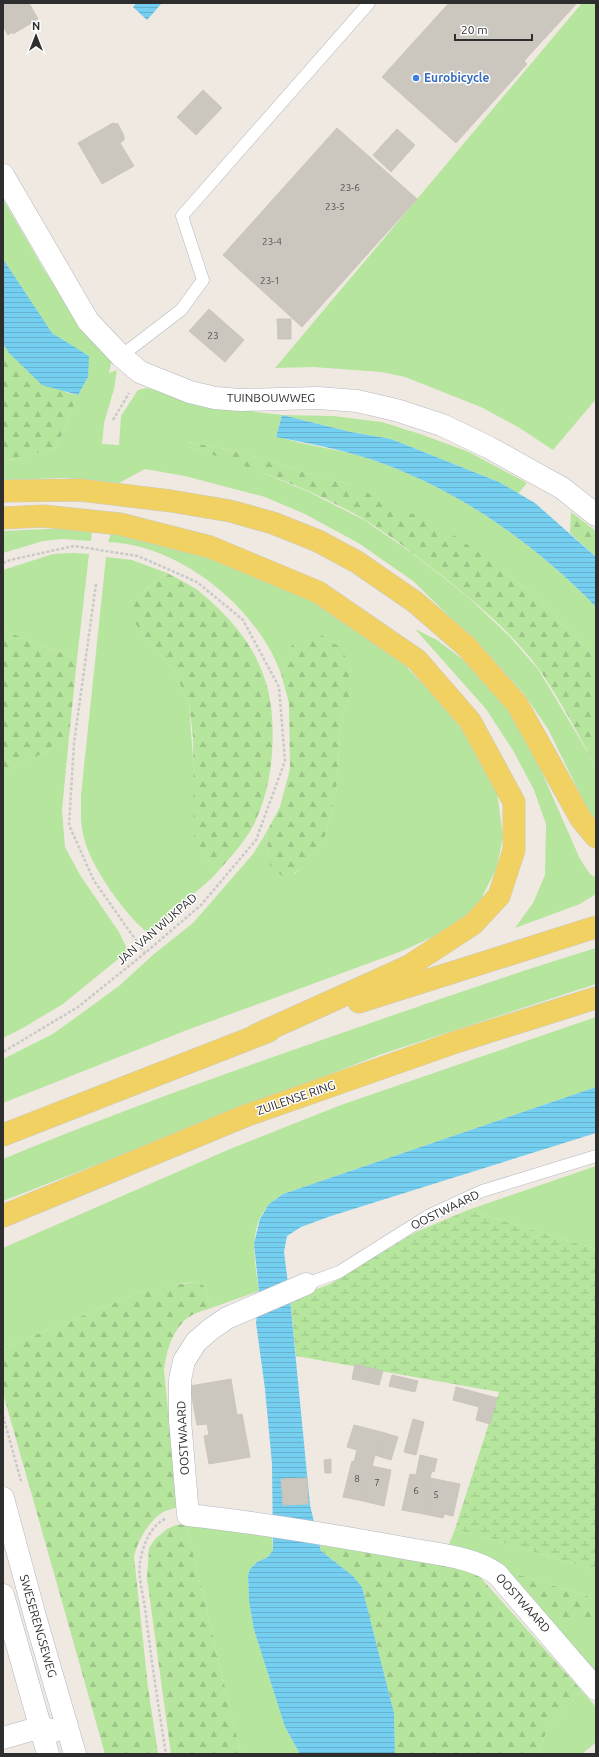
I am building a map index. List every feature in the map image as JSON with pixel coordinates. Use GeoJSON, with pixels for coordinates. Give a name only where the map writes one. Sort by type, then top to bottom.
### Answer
{"type":"FeatureCollection","features":[{"type":"Feature","properties":{"kind":"main road"},"geometry":{"type":"LineString","coordinates":[[3,491],[80,490],[172,501],[230,511],[273,523],[318,541],[357,562],[415,602],[466,646],[517,704],[581,819],[596,837]]}},
{"type":"Feature","properties":{"kind":"main road"},"geometry":{"type":"LineString","coordinates":[[3,518],[43,516],[120,524],[210,547],[318,592],[417,660],[470,721],[514,802],[514,850],[499,896],[473,924],[409,966],[256,1035],[3,1135]]}},
{"type":"Feature","properties":{"kind":"main road"},"geometry":{"type":"LineString","coordinates":[[256,1035],[596,927]]}},
{"type":"Feature","properties":{"kind":"main road","name":"ZUILENSE RING"},"geometry":{"type":"LineString","coordinates":[[3,1216],[245,1116],[456,1042],[596,998]]}},
{"type":"Feature","properties":{"kind":"street","name":"TUINBOUWWEG"},"geometry":{"type":"LineString","coordinates":[[3,174],[88,321],[121,356],[140,372],[190,392],[215,398],[240,400],[318,398],[357,401],[396,410],[442,425],[488,447],[562,488],[596,516]]}},
{"type":"Feature","properties":{"kind":"street","name":"OOSTWAARD"},"geometry":{"type":"LineString","coordinates":[[306,1284],[246,1308],[227,1318],[196,1342],[184,1361],[180,1380],[180,1420],[188,1515],[258,1523],[335,1535],[445,1556],[488,1567],[498,1574],[596,1689]]}},
{"type":"Feature","properties":{"kind":"street","name":"SWESERENGSEWEG"},"geometry":{"type":"LineString","coordinates":[[3,1498],[72,1744]]}},
{"type":"Feature","properties":{"kind":"street","name":"SWESERENGSEWEG"},"geometry":{"type":"LineString","coordinates":[[3,1595],[48,1754]]}},
{"type":"Feature","properties":{"kind":"street"},"geometry":{"type":"LineString","coordinates":[[3,1738],[41,1727],[72,1744]]}},
{"type":"Feature","properties":{"kind":"street"},"geometry":{"type":"LineString","coordinates":[[52,1754],[72,1744]]}},
{"type":"Feature","properties":{"kind":"lane"},"geometry":{"type":"LineString","coordinates":[[121,356],[181,310],[203,280],[182,216],[369,3]]}},
{"type":"Feature","properties":{"kind":"lane","name":"OOSTWAARD"},"geometry":{"type":"LineString","coordinates":[[306,1284],[339,1272],[428,1216],[476,1194],[596,1156]]}},
{"type":"Feature","properties":{"kind":"path"},"geometry":{"type":"LineString","coordinates":[[113,420],[140,372]]}},
{"type":"Feature","properties":{"kind":"path","name":"JAN VAN WIJKPAD"},"geometry":{"type":"LineString","coordinates":[[3,564],[10,560],[74,546],[138,556],[197,582],[243,620],[279,687],[285,762],[256,840],[201,905],[145,953],[78,1007],[3,1052]]}},
{"type":"Feature","properties":{"kind":"path"},"geometry":{"type":"LineString","coordinates":[[96,584],[74,743],[69,825],[94,880],[145,953]]}},
{"type":"Feature","properties":{"kind":"path"},"geometry":{"type":"LineString","coordinates":[[166,1754],[150,1655],[140,1564],[143,1548],[152,1531],[161,1521],[172,1516],[188,1515]]}},
{"type":"Feature","properties":{"kind":"green space"},"geometry":{"type":"Polygon","coordinates":[[[582,3],[596,3],[596,399],[553,450],[518,427],[481,407],[405,377],[382,372],[313,367],[275,368],[582,3]]]}},
{"type":"Feature","properties":{"kind":"green space"},"geometry":{"type":"Polygon","coordinates":[[[3,199],[43,268],[77,321],[112,359],[109,373],[117,370],[114,389],[104,423],[102,444],[119,445],[121,416],[138,390],[146,388],[256,412],[282,415],[276,436],[370,459],[433,485],[463,501],[519,539],[572,583],[596,607],[596,659],[543,603],[502,569],[353,486],[230,450],[189,442],[189,447],[244,465],[309,492],[364,520],[412,553],[468,597],[509,636],[538,669],[596,766],[596,823],[593,820],[548,729],[524,694],[493,659],[413,581],[360,544],[305,514],[265,497],[185,476],[145,469],[119,483],[64,478],[3,480],[3,460],[19,459],[57,447],[78,395],[88,377],[86,355],[52,333],[3,259],[3,199]]]}},
{"type":"Feature","properties":{"kind":"green space"},"geometry":{"type":"Polygon","coordinates":[[[3,343],[8,352],[67,393],[78,395],[57,447],[19,459],[3,460],[3,343]]]}},
{"type":"Feature","properties":{"kind":"green space"},"geometry":{"type":"Polygon","coordinates":[[[282,415],[333,416],[382,422],[469,452],[527,483],[518,494],[499,482],[391,439],[351,432],[282,415]]]}},
{"type":"Feature","properties":{"kind":"green space"},"geometry":{"type":"Polygon","coordinates":[[[189,442],[230,450],[353,486],[445,529],[502,569],[543,603],[596,659],[596,766],[569,717],[539,669],[529,656],[496,621],[446,579],[386,533],[344,508],[301,488],[234,462],[189,447],[189,442]]]}},
{"type":"Feature","properties":{"kind":"green space"},"geometry":{"type":"Polygon","coordinates":[[[571,512],[596,531],[596,557],[570,533],[571,512]]]}},
{"type":"Feature","properties":{"kind":"green space"},"geometry":{"type":"Polygon","coordinates":[[[69,528],[92,529],[91,541],[63,539],[43,541],[3,553],[3,531],[69,528]]]}},
{"type":"Feature","properties":{"kind":"green space"},"geometry":{"type":"Polygon","coordinates":[[[112,531],[226,562],[331,609],[402,662],[433,695],[468,737],[497,792],[503,836],[497,867],[480,901],[470,913],[439,934],[402,951],[187,1030],[3,1103],[3,1059],[53,1034],[119,986],[154,954],[193,923],[253,854],[266,833],[269,856],[295,874],[324,840],[336,795],[341,722],[352,687],[352,672],[347,659],[290,649],[281,674],[270,649],[254,626],[235,604],[212,584],[188,567],[162,554],[135,546],[108,542],[112,531]]]}},
{"type":"Feature","properties":{"kind":"green space"},"geometry":{"type":"Polygon","coordinates":[[[53,554],[89,554],[77,659],[3,630],[3,570],[53,554]]]}},
{"type":"Feature","properties":{"kind":"green space"},"geometry":{"type":"Polygon","coordinates":[[[106,557],[132,560],[167,573],[136,597],[141,632],[174,671],[189,704],[200,854],[220,869],[212,878],[148,933],[119,903],[101,876],[88,850],[82,827],[81,795],[106,557]]]}},
{"type":"Feature","properties":{"kind":"green space"},"geometry":{"type":"Polygon","coordinates":[[[167,573],[196,589],[234,625],[256,657],[265,679],[270,699],[273,732],[272,753],[270,772],[264,799],[253,826],[238,849],[220,869],[200,854],[194,842],[193,737],[189,704],[174,671],[141,632],[134,621],[134,604],[136,597],[167,573]]]}},
{"type":"Feature","properties":{"kind":"green space"},"geometry":{"type":"Polygon","coordinates":[[[415,629],[437,640],[466,662],[501,700],[526,736],[580,859],[590,874],[596,878],[596,894],[580,904],[515,928],[533,903],[545,875],[546,824],[534,790],[514,752],[486,709],[415,629]]]}},
{"type":"Feature","properties":{"kind":"green space"},"geometry":{"type":"Polygon","coordinates":[[[3,630],[77,659],[69,737],[46,752],[18,765],[3,775],[3,630]]]}},
{"type":"Feature","properties":{"kind":"green space"},"geometry":{"type":"Polygon","coordinates":[[[321,635],[338,646],[347,659],[352,672],[352,687],[341,722],[336,795],[324,840],[301,868],[289,877],[283,876],[275,871],[270,865],[266,833],[280,807],[290,769],[289,703],[281,674],[290,648],[297,639],[321,635]]]}},
{"type":"Feature","properties":{"kind":"green space"},"geometry":{"type":"Polygon","coordinates":[[[69,737],[62,810],[65,847],[80,875],[119,932],[128,951],[63,1004],[3,1038],[3,775],[18,765],[46,752],[69,737]]]}},
{"type":"Feature","properties":{"kind":"green space"},"geometry":{"type":"Polygon","coordinates":[[[596,948],[596,984],[382,1054],[3,1201],[3,1159],[93,1123],[228,1073],[451,995],[596,948]]]}},
{"type":"Feature","properties":{"kind":"green space"},"geometry":{"type":"Polygon","coordinates":[[[596,1017],[596,1087],[283,1194],[270,1204],[258,1223],[255,1234],[254,1245],[259,1291],[211,1308],[204,1286],[198,1282],[184,1283],[141,1292],[3,1348],[3,1248],[230,1149],[341,1105],[596,1017]]]}},
{"type":"Feature","properties":{"kind":"green space"},"geometry":{"type":"Polygon","coordinates":[[[596,1166],[596,1249],[468,1210],[596,1166]]]}},
{"type":"Feature","properties":{"kind":"green space"},"geometry":{"type":"Polygon","coordinates":[[[468,1210],[596,1249],[596,1570],[455,1529],[499,1392],[296,1356],[290,1299],[330,1284],[416,1232],[468,1210]]]}},
{"type":"Feature","properties":{"kind":"green space"},"geometry":{"type":"Polygon","coordinates":[[[198,1282],[204,1286],[211,1308],[190,1316],[179,1326],[172,1338],[166,1357],[164,1370],[178,1507],[163,1512],[148,1526],[138,1544],[134,1557],[148,1687],[158,1754],[105,1754],[3,1393],[3,1348],[141,1292],[173,1285],[198,1282]]]}},
{"type":"Feature","properties":{"kind":"green space"},"geometry":{"type":"Polygon","coordinates":[[[186,1524],[272,1537],[273,1550],[268,1557],[257,1562],[250,1569],[248,1575],[249,1601],[254,1630],[285,1727],[300,1754],[241,1754],[186,1524]]]}},
{"type":"Feature","properties":{"kind":"green space"},"geometry":{"type":"Polygon","coordinates":[[[186,1524],[241,1754],[171,1754],[147,1578],[149,1548],[156,1538],[167,1529],[176,1525],[186,1524]]]}},
{"type":"Feature","properties":{"kind":"green space"},"geometry":{"type":"Polygon","coordinates":[[[455,1529],[596,1570],[596,1599],[516,1574],[508,1574],[448,1547],[455,1529]]]}},
{"type":"Feature","properties":{"kind":"green space"},"geometry":{"type":"Polygon","coordinates":[[[320,1545],[465,1569],[480,1577],[582,1691],[548,1726],[539,1754],[395,1754],[394,1713],[362,1587],[353,1576],[321,1551],[320,1545]]]}},
{"type":"Feature","properties":{"kind":"green space"},"geometry":{"type":"Polygon","coordinates":[[[508,1574],[516,1574],[596,1599],[596,1621],[551,1621],[508,1574]]]}},
{"type":"Feature","properties":{"kind":"green space"},"geometry":{"type":"Polygon","coordinates":[[[551,1621],[596,1621],[596,1672],[551,1621]]]}},
{"type":"Feature","properties":{"kind":"green space"},"geometry":{"type":"Polygon","coordinates":[[[582,1691],[596,1707],[596,1742],[582,1754],[539,1754],[548,1726],[582,1691]]]}},
{"type":"Feature","properties":{"kind":"water"},"geometry":{"type":"Polygon","coordinates":[[[136,3],[162,3],[147,20],[133,7],[136,3]]]}},
{"type":"Feature","properties":{"kind":"water"},"geometry":{"type":"Polygon","coordinates":[[[3,259],[52,333],[89,356],[88,377],[78,395],[42,385],[8,352],[3,343],[3,259]]]}},
{"type":"Feature","properties":{"kind":"water"},"geometry":{"type":"Polygon","coordinates":[[[282,415],[351,432],[391,439],[499,482],[535,503],[596,557],[596,607],[572,583],[519,539],[463,501],[433,485],[402,471],[358,455],[276,437],[282,415]]]}},
{"type":"Feature","properties":{"kind":"water"},"geometry":{"type":"Polygon","coordinates":[[[596,1087],[596,1133],[331,1216],[301,1227],[287,1236],[284,1252],[310,1505],[321,1551],[353,1576],[362,1587],[394,1713],[395,1754],[300,1754],[285,1727],[254,1630],[249,1601],[248,1575],[250,1569],[257,1562],[268,1557],[273,1550],[272,1464],[265,1389],[256,1323],[259,1291],[254,1244],[260,1219],[269,1204],[283,1194],[596,1087]]]}},
{"type":"Feature","properties":{"kind":"building"},"geometry":{"type":"Polygon","coordinates":[[[3,3],[29,3],[38,19],[13,34],[12,32],[8,35],[3,26],[3,3]]]}},
{"type":"Feature","properties":{"kind":"building"},"geometry":{"type":"Polygon","coordinates":[[[449,3],[577,3],[524,61],[527,64],[456,143],[382,77],[449,3]]]}},
{"type":"Feature","properties":{"kind":"building"},"geometry":{"type":"Polygon","coordinates":[[[203,90],[222,108],[196,135],[177,117],[203,90]]]}},
{"type":"Feature","properties":{"kind":"building"},"geometry":{"type":"Polygon","coordinates":[[[113,123],[118,124],[124,136],[124,140],[120,143],[134,166],[102,184],[78,143],[113,123]]]}},
{"type":"Feature","properties":{"kind":"building"},"geometry":{"type":"Polygon","coordinates":[[[337,128],[417,199],[302,327],[223,255],[337,128]]]}},
{"type":"Feature","properties":{"kind":"building"},"geometry":{"type":"Polygon","coordinates":[[[397,129],[415,145],[391,172],[373,155],[397,129]]]}},
{"type":"Feature","properties":{"kind":"building"},"geometry":{"type":"Polygon","coordinates":[[[209,309],[244,340],[225,362],[189,331],[209,309]]]}},
{"type":"Feature","properties":{"kind":"building"},"geometry":{"type":"Polygon","coordinates":[[[277,319],[291,319],[291,339],[278,339],[277,319]]]}},
{"type":"Feature","properties":{"kind":"building"},"geometry":{"type":"Polygon","coordinates":[[[355,1364],[383,1371],[379,1385],[352,1379],[355,1364]]]}},
{"type":"Feature","properties":{"kind":"building"},"geometry":{"type":"Polygon","coordinates":[[[392,1375],[418,1381],[415,1392],[389,1386],[392,1375]]]}},
{"type":"Feature","properties":{"kind":"building"},"geometry":{"type":"Polygon","coordinates":[[[231,1379],[237,1415],[242,1414],[250,1457],[209,1464],[204,1436],[209,1435],[207,1424],[197,1425],[190,1386],[231,1379]]]}},
{"type":"Feature","properties":{"kind":"building"},"geometry":{"type":"Polygon","coordinates":[[[456,1387],[497,1398],[490,1424],[476,1420],[479,1407],[453,1400],[456,1387]]]}},
{"type":"Feature","properties":{"kind":"building"},"geometry":{"type":"Polygon","coordinates":[[[413,1419],[424,1422],[416,1455],[404,1452],[413,1419]]]}},
{"type":"Feature","properties":{"kind":"building"},"geometry":{"type":"Polygon","coordinates":[[[354,1425],[385,1433],[378,1456],[375,1455],[363,1501],[343,1497],[352,1461],[354,1462],[357,1450],[347,1447],[354,1425]]]}},
{"type":"Feature","properties":{"kind":"building"},"geometry":{"type":"Polygon","coordinates":[[[385,1433],[398,1437],[391,1460],[378,1456],[385,1433]]]}},
{"type":"Feature","properties":{"kind":"building"},"geometry":{"type":"Polygon","coordinates":[[[420,1455],[437,1459],[434,1472],[432,1471],[430,1478],[424,1514],[402,1510],[410,1474],[416,1475],[420,1455]]]}},
{"type":"Feature","properties":{"kind":"building"},"geometry":{"type":"Polygon","coordinates":[[[331,1459],[331,1473],[325,1473],[324,1460],[331,1459]]]}},
{"type":"Feature","properties":{"kind":"building"},"geometry":{"type":"Polygon","coordinates":[[[372,1466],[391,1470],[384,1506],[363,1501],[372,1466]]]}},
{"type":"Feature","properties":{"kind":"building"},"geometry":{"type":"Polygon","coordinates":[[[307,1478],[308,1504],[283,1505],[281,1479],[307,1478]]]}},
{"type":"Feature","properties":{"kind":"building"},"geometry":{"type":"Polygon","coordinates":[[[430,1478],[460,1484],[453,1516],[444,1514],[443,1518],[424,1514],[430,1478]]]}},
{"type":"Feature","properties":{"kind":"place","name":"Eurobicycle"},"geometry":{"type":"Point","coordinates":[416,78]}}]}
